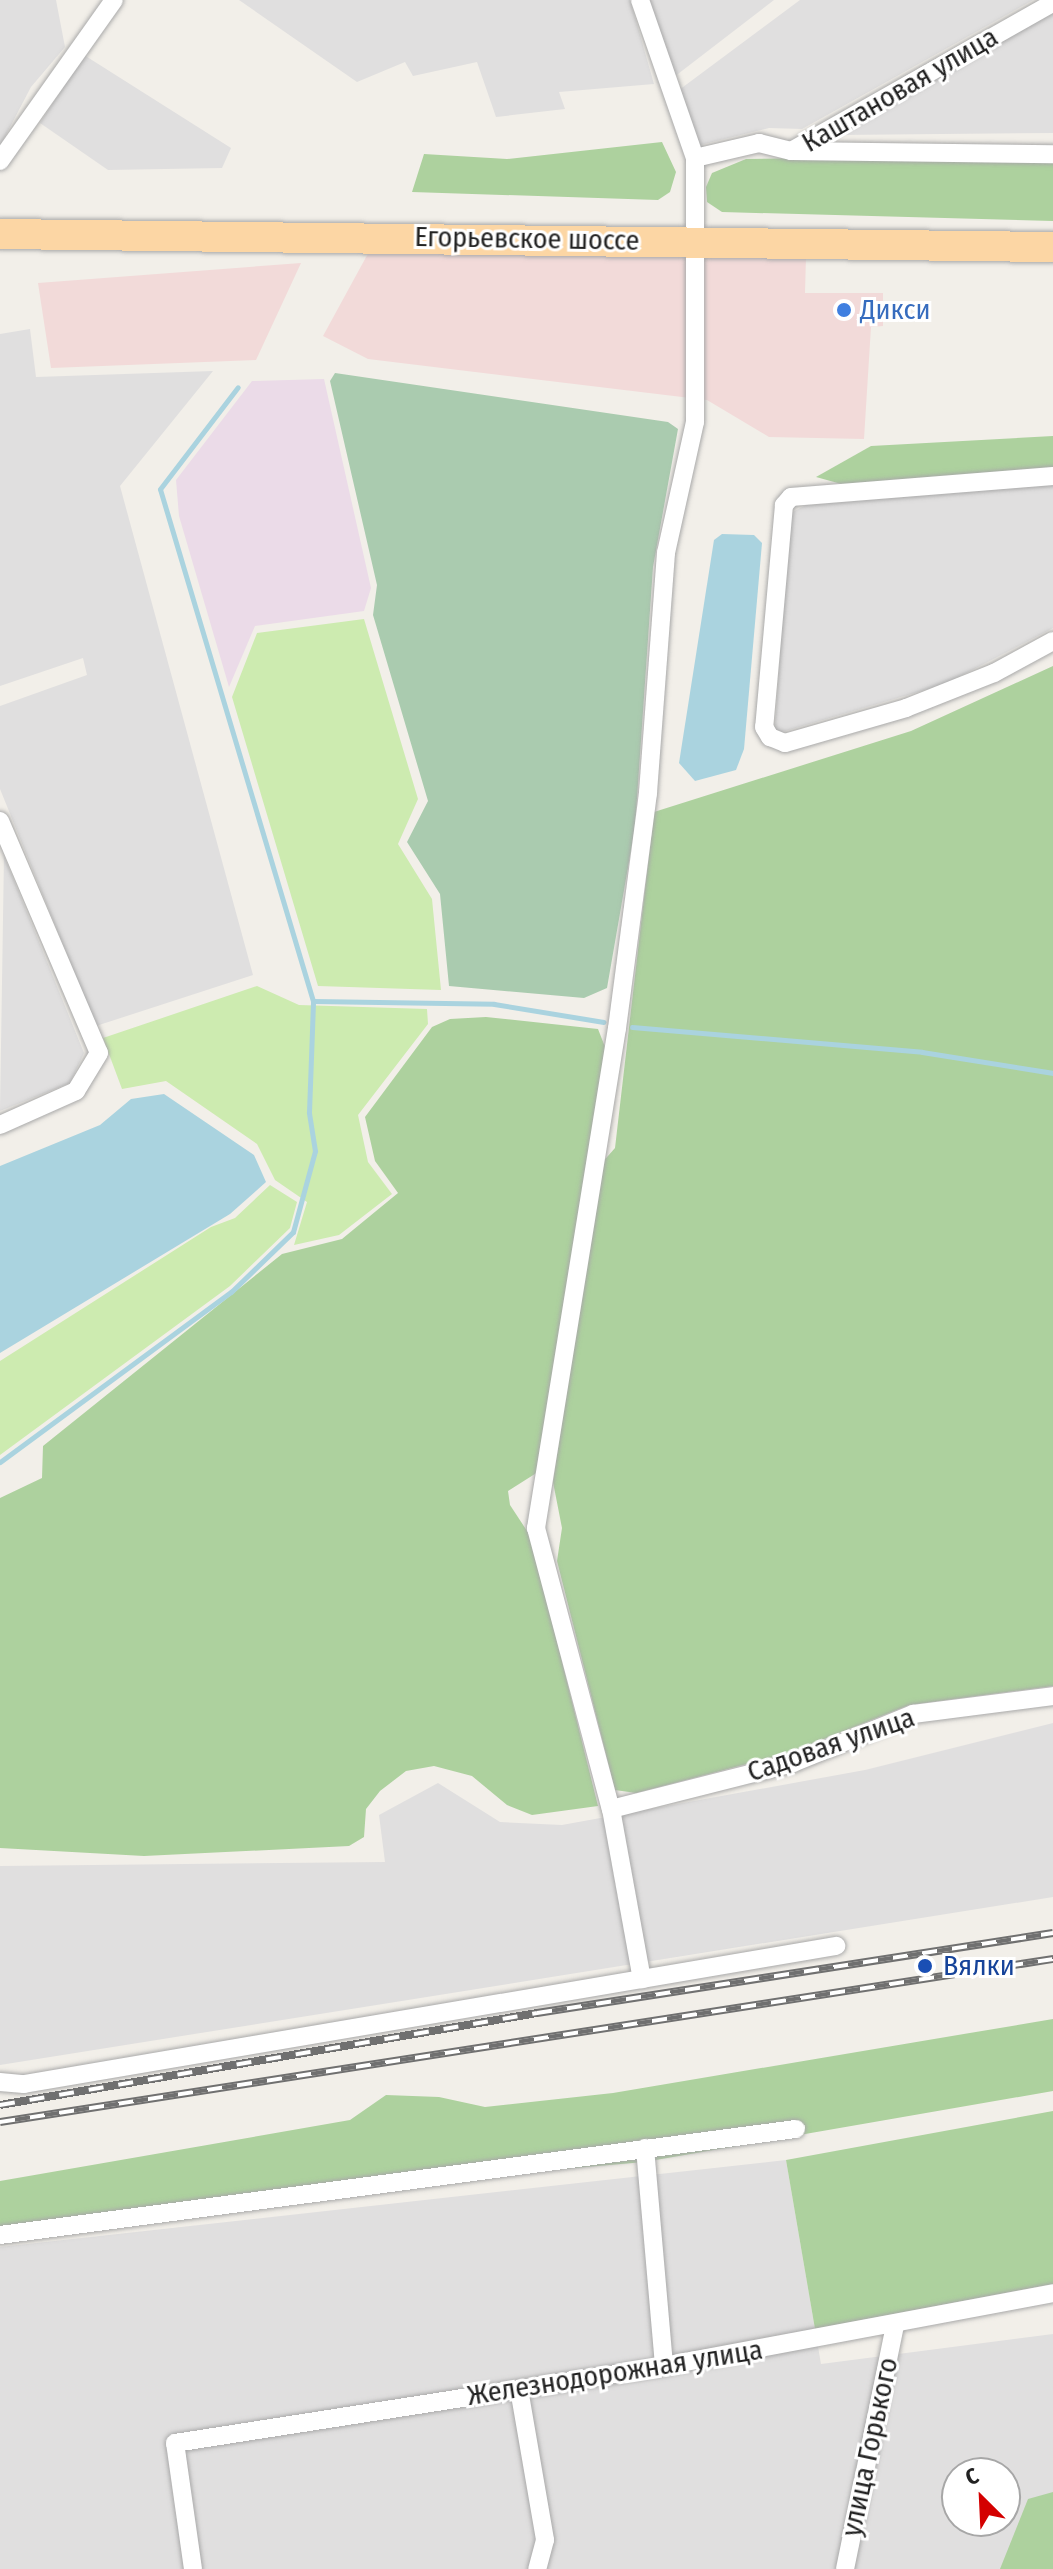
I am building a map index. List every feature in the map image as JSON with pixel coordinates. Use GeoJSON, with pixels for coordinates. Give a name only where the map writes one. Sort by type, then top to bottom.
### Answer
{"type":"FeatureCollection","features":[{"type":"Feature","properties":{"kind":"main road","name":"Егорьевское шоссе"},"geometry":{"type":"LineString","coordinates":[[0,234],[1053,247]]}},
{"type":"Feature","properties":{"kind":"street"},"geometry":{"type":"LineString","coordinates":[[0,161],[114,0]]}},
{"type":"Feature","properties":{"kind":"street"},"geometry":{"type":"LineString","coordinates":[[640,0],[695,158],[698,241],[695,422],[666,553],[648,793],[617,1028],[536,1528],[611,1809],[642,1979]]}},
{"type":"Feature","properties":{"kind":"street","name":"Каштановая улица"},"geometry":{"type":"LineString","coordinates":[[695,158],[759,143],[791,151],[1053,3]]}},
{"type":"Feature","properties":{"kind":"street"},"geometry":{"type":"LineString","coordinates":[[791,151],[1053,154]]}},
{"type":"Feature","properties":{"kind":"street"},"geometry":{"type":"LineString","coordinates":[[1053,476],[791,497],[784,505],[764,727],[770,737],[785,743],[906,708],[994,673],[1053,641]]}},
{"type":"Feature","properties":{"kind":"street"},"geometry":{"type":"LineString","coordinates":[[0,821],[4,843],[99,1053],[76,1091],[0,1125]]}},
{"type":"Feature","properties":{"kind":"street","name":"Садовая улица"},"geometry":{"type":"LineString","coordinates":[[611,1809],[793,1763],[913,1714],[1053,1696]]}},
{"type":"Feature","properties":{"kind":"street"},"geometry":{"type":"LineString","coordinates":[[0,2082],[24,2084],[836,1946]]}},
{"type":"Feature","properties":{"kind":"street"},"geometry":{"type":"LineString","coordinates":[[0,2235],[153,2219],[796,2129]]}},
{"type":"Feature","properties":{"kind":"street"},"geometry":{"type":"LineString","coordinates":[[645,2148],[664,2366]]}},
{"type":"Feature","properties":{"kind":"street","name":"Железнодорожная улица"},"geometry":{"type":"LineString","coordinates":[[193,2569],[175,2443],[664,2366],[1053,2293]]}},
{"type":"Feature","properties":{"kind":"street","name":"улица Горького"},"geometry":{"type":"LineString","coordinates":[[845,2569],[895,2325]]}},
{"type":"Feature","properties":{"kind":"street"},"geometry":{"type":"LineString","coordinates":[[519,2389],[545,2540],[537,2569]]}},
{"type":"Feature","properties":{"kind":"shaded area"},"geometry":{"type":"Polygon","coordinates":[[[0,0],[56,0],[65,47],[31,87],[0,146],[0,0]]]}},
{"type":"Feature","properties":{"kind":"shaded area"},"geometry":{"type":"Polygon","coordinates":[[[239,0],[630,0],[654,84],[559,92],[565,109],[496,117],[477,62],[413,76],[405,62],[357,82],[239,0]]]}},
{"type":"Feature","properties":{"kind":"shaded area"},"geometry":{"type":"Polygon","coordinates":[[[647,0],[774,0],[674,77],[647,0]]]}},
{"type":"Feature","properties":{"kind":"shaded area"},"geometry":{"type":"Polygon","coordinates":[[[800,0],[1033,0],[802,129],[769,128],[700,145],[679,90],[800,0]]]}},
{"type":"Feature","properties":{"kind":"shaded area"},"geometry":{"type":"Polygon","coordinates":[[[1053,12],[1053,133],[839,135],[838,128],[1053,12]]]}},
{"type":"Feature","properties":{"kind":"shaded area"},"geometry":{"type":"Polygon","coordinates":[[[84,55],[231,148],[222,168],[108,170],[40,123],[84,55]]]}},
{"type":"Feature","properties":{"kind":"shaded area"},"geometry":{"type":"Polygon","coordinates":[[[371,248],[806,257],[805,293],[883,293],[883,326],[871,327],[864,439],[769,437],[707,400],[368,359],[323,336],[371,248]]]}},
{"type":"Feature","properties":{"kind":"shaded area"},"geometry":{"type":"Polygon","coordinates":[[[301,263],[256,360],[51,368],[38,283],[301,263]]]}},
{"type":"Feature","properties":{"kind":"shaded area"},"geometry":{"type":"Polygon","coordinates":[[[30,329],[36,377],[213,371],[120,486],[253,975],[96,1026],[0,789],[0,706],[87,675],[83,658],[0,686],[0,334],[30,329]]]}},
{"type":"Feature","properties":{"kind":"shaded area"},"geometry":{"type":"Polygon","coordinates":[[[324,379],[371,588],[364,611],[255,626],[229,687],[179,516],[176,480],[252,381],[324,379]]]}},
{"type":"Feature","properties":{"kind":"shaded area"},"geometry":{"type":"Polygon","coordinates":[[[1053,485],[1053,628],[945,684],[782,732],[775,729],[789,514],[806,505],[1053,485]]]}},
{"type":"Feature","properties":{"kind":"shaded area"},"geometry":{"type":"Polygon","coordinates":[[[4,856],[84,1053],[70,1083],[0,1111],[4,856]]]}},
{"type":"Feature","properties":{"kind":"shaded area"},"geometry":{"type":"Polygon","coordinates":[[[1053,1723],[1053,1897],[0,2065],[0,1866],[385,1862],[379,1815],[438,1783],[500,1822],[562,1825],[865,1770],[1053,1723]]]}},
{"type":"Feature","properties":{"kind":"shaded area"},"geometry":{"type":"Polygon","coordinates":[[[786,2160],[821,2364],[1053,2334],[1053,2569],[0,2569],[0,2247],[786,2160]]]}},
{"type":"Feature","properties":{"kind":"green space"},"geometry":{"type":"Polygon","coordinates":[[[662,142],[676,172],[670,192],[658,200],[412,192],[424,154],[507,159],[662,142]]]}},
{"type":"Feature","properties":{"kind":"green space"},"geometry":{"type":"Polygon","coordinates":[[[1053,157],[1053,221],[722,212],[707,202],[706,187],[712,173],[746,159],[1053,157]]]}},
{"type":"Feature","properties":{"kind":"green space"},"geometry":{"type":"Polygon","coordinates":[[[335,373],[668,422],[678,429],[653,567],[635,827],[607,988],[584,998],[449,986],[440,894],[407,842],[428,801],[373,615],[377,585],[330,381],[335,373]]]}},
{"type":"Feature","properties":{"kind":"green space"},"geometry":{"type":"Polygon","coordinates":[[[1053,436],[1053,469],[845,485],[816,477],[871,446],[1053,436]]]}},
{"type":"Feature","properties":{"kind":"green space"},"geometry":{"type":"Polygon","coordinates":[[[364,619],[418,799],[398,844],[432,899],[441,990],[318,986],[232,697],[257,633],[364,619]]]}},
{"type":"Feature","properties":{"kind":"green space"},"geometry":{"type":"Polygon","coordinates":[[[1053,666],[1053,1686],[909,1705],[789,1753],[636,1793],[615,1790],[557,1561],[562,1528],[553,1482],[600,1165],[615,1148],[654,812],[911,731],[1053,666]]]}},
{"type":"Feature","properties":{"kind":"green space"},"geometry":{"type":"Polygon","coordinates":[[[257,986],[299,1005],[427,1009],[428,1024],[358,1115],[368,1162],[392,1194],[339,1235],[294,1245],[307,1202],[275,1180],[257,1144],[166,1081],[122,1089],[103,1038],[257,986]]]}},
{"type":"Feature","properties":{"kind":"green space"},"geometry":{"type":"Polygon","coordinates":[[[486,1017],[598,1029],[607,1052],[538,1472],[508,1491],[510,1505],[531,1537],[598,1806],[532,1815],[507,1805],[472,1776],[434,1766],[406,1771],[380,1791],[366,1809],[364,1837],[349,1846],[144,1856],[0,1848],[0,1498],[42,1478],[43,1446],[282,1254],[342,1239],[398,1193],[375,1161],[365,1117],[432,1027],[450,1019],[486,1017]]]}},
{"type":"Feature","properties":{"kind":"green space"},"geometry":{"type":"Polygon","coordinates":[[[270,1185],[297,1202],[290,1228],[230,1286],[0,1455],[0,1361],[211,1227],[235,1218],[270,1185]]]}},
{"type":"Feature","properties":{"kind":"green space"},"geometry":{"type":"Polygon","coordinates":[[[1053,2019],[1053,2091],[644,2162],[239,2197],[0,2227],[0,2181],[350,2120],[386,2095],[439,2097],[485,2107],[613,2093],[1053,2019]]]}},
{"type":"Feature","properties":{"kind":"green space"},"geometry":{"type":"Polygon","coordinates":[[[1053,2111],[1053,2284],[815,2329],[786,2160],[1053,2111]]]}},
{"type":"Feature","properties":{"kind":"green space"},"geometry":{"type":"Polygon","coordinates":[[[1053,2492],[1053,2569],[1000,2569],[1013,2537],[1021,2537],[1021,2516],[1028,2499],[1053,2492]]]}},
{"type":"Feature","properties":{"kind":"water"},"geometry":{"type":"Polygon","coordinates":[[[722,534],[754,535],[762,543],[744,749],[736,770],[695,781],[679,763],[714,540],[722,534]]]}},
{"type":"Feature","properties":{"kind":"water"},"geometry":{"type":"Polygon","coordinates":[[[164,1094],[254,1155],[266,1182],[230,1214],[0,1353],[0,1166],[100,1125],[131,1099],[164,1094]]]}},
{"type":"Feature","properties":{"kind":"waterway"},"geometry":{"type":"LineString","coordinates":[[0,1462],[231,1292],[293,1232],[315,1151],[309,1112],[313,1001],[160,489],[238,387]]}},
{"type":"Feature","properties":{"kind":"waterway"},"geometry":{"type":"LineString","coordinates":[[313,1001],[494,1004],[604,1022]]}},
{"type":"Feature","properties":{"kind":"waterway"},"geometry":{"type":"LineString","coordinates":[[632,1027],[922,1052],[1053,1073]]}},
{"type":"Feature","properties":{"kind":"railway"},"geometry":{"type":"LineString","coordinates":[[0,2105],[537,2013],[1053,1933]]}},
{"type":"Feature","properties":{"kind":"railway"},"geometry":{"type":"LineString","coordinates":[[0,2122],[1053,1959]]}},
{"type":"Feature","properties":{"kind":"place","name":"Дикси"},"geometry":{"type":"Point","coordinates":[844,310]}},
{"type":"Feature","properties":{"kind":"place","name":"Вялки"},"geometry":{"type":"Point","coordinates":[925,1966]}}]}
